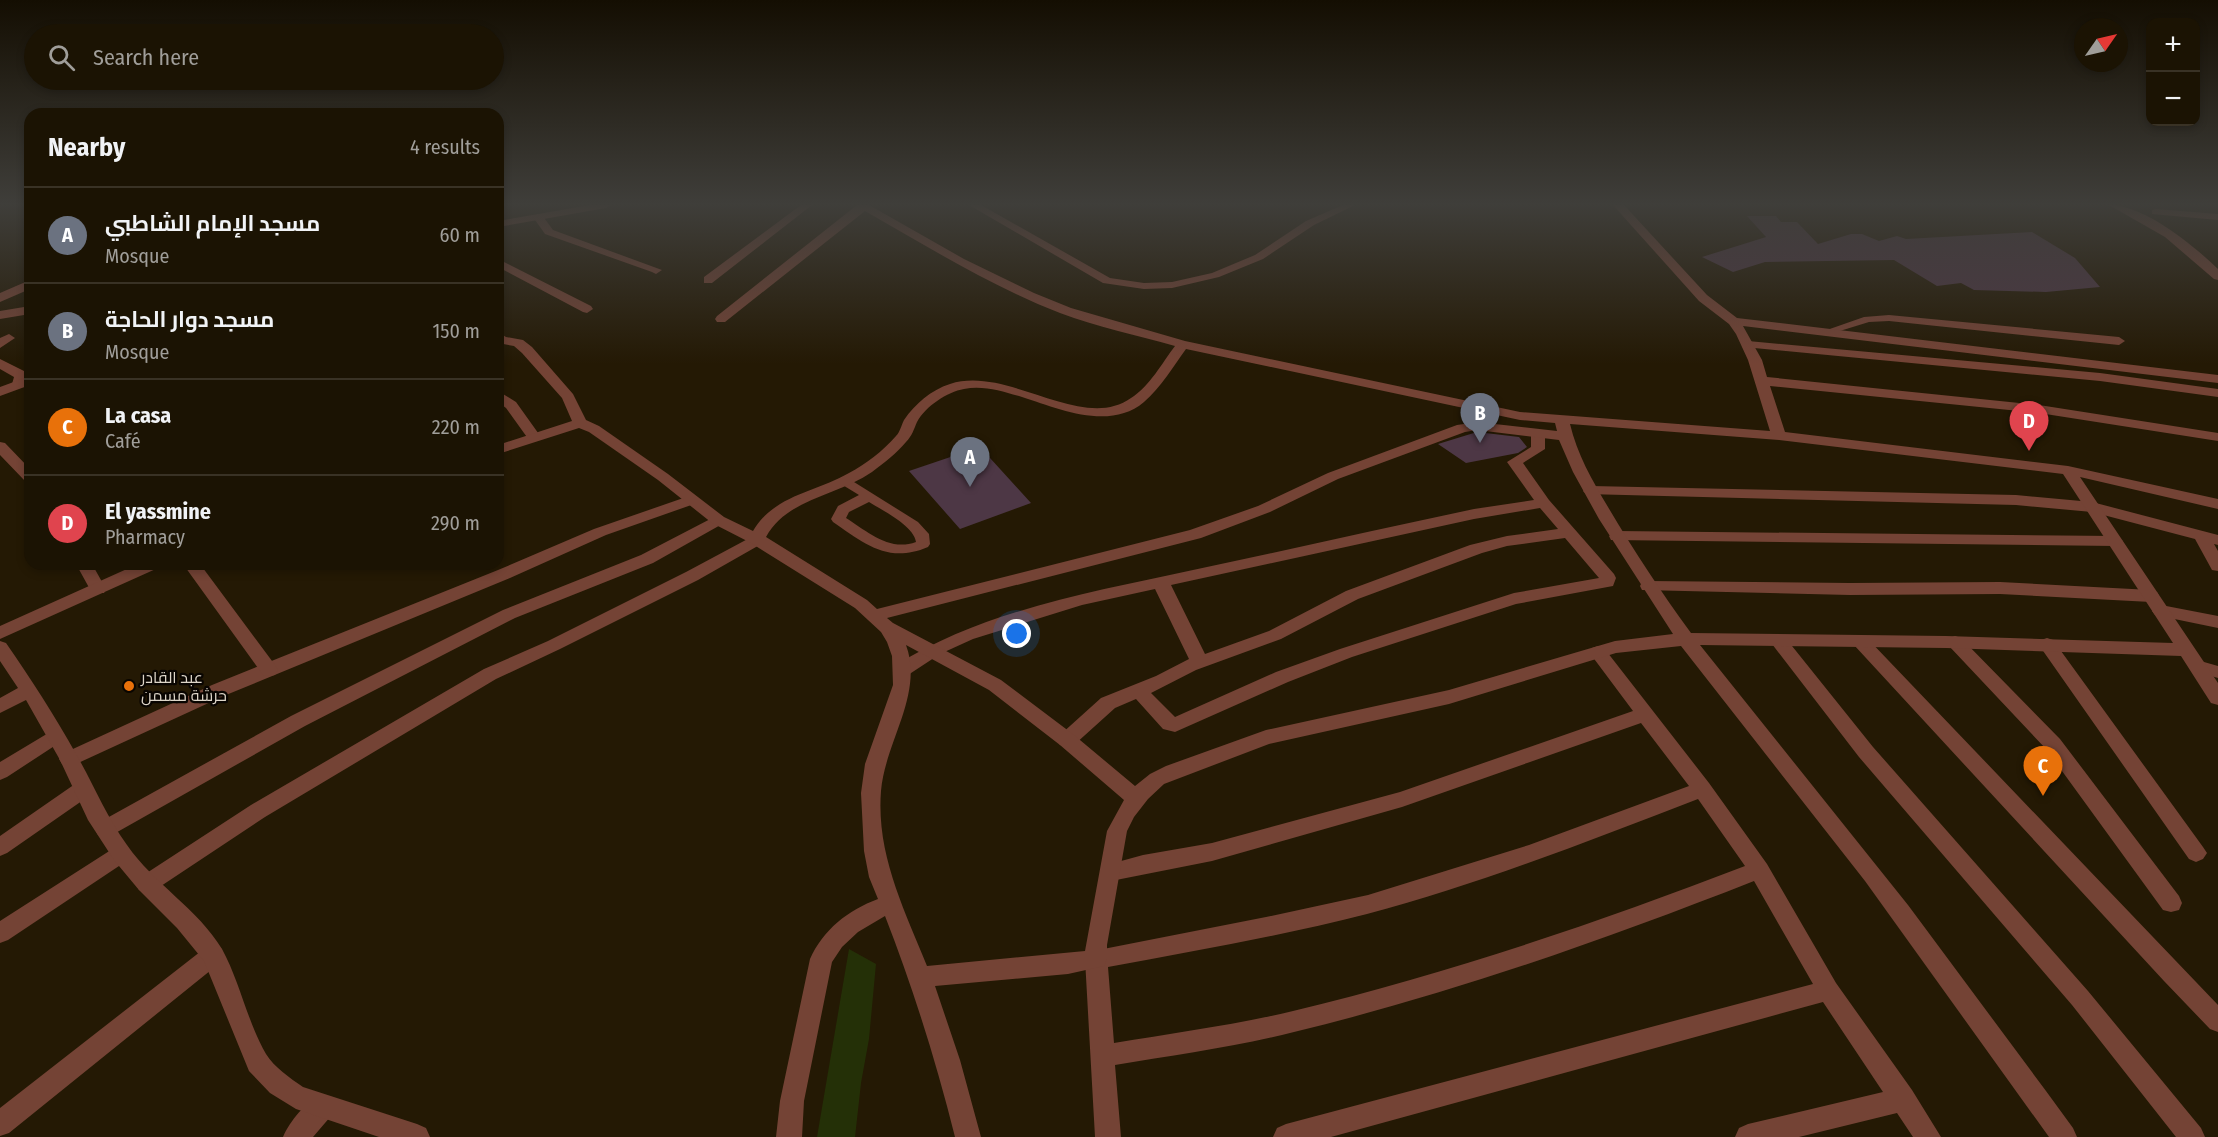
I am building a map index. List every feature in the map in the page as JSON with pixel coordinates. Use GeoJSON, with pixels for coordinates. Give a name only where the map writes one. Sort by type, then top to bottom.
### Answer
{"type":"FeatureCollection","features":[{"type":"Feature","properties":{"kind":"street"},"geometry":{"type":"LineString","coordinates":[[622,258],[656,270]]}},
{"type":"Feature","properties":{"kind":"street"},"geometry":{"type":"LineString","coordinates":[[708,280],[737,258]]}},
{"type":"Feature","properties":{"kind":"street"},"geometry":{"type":"LineString","coordinates":[[721,319],[797,258]]}},
{"type":"Feature","properties":{"kind":"street"},"geometry":{"type":"LineString","coordinates":[[955,258],[1067,312],[1183,344],[1563,428],[1779,436],[2068,470],[2218,504]]}},
{"type":"Feature","properties":{"kind":"street"},"geometry":{"type":"LineString","coordinates":[[1666,258],[1703,298],[1733,321],[1748,345],[1779,436]]}},
{"type":"Feature","properties":{"kind":"street"},"geometry":{"type":"LineString","coordinates":[[2199,258],[2218,276]]}},
{"type":"Feature","properties":{"kind":"street"},"geometry":{"type":"LineString","coordinates":[[504,265],[587,309]]}},
{"type":"Feature","properties":{"kind":"street"},"geometry":{"type":"LineString","coordinates":[[0,298],[24,287]]}},
{"type":"Feature","properties":{"kind":"street"},"geometry":{"type":"LineString","coordinates":[[0,315],[24,311]]}},
{"type":"Feature","properties":{"kind":"street"},"geometry":{"type":"LineString","coordinates":[[1733,321],[2218,379]]}},
{"type":"Feature","properties":{"kind":"street"},"geometry":{"type":"LineString","coordinates":[[504,340],[518,343],[526,350],[568,397],[580,423]]}},
{"type":"Feature","properties":{"kind":"street"},"geometry":{"type":"LineString","coordinates":[[147,884],[258,811],[490,674],[554,645],[716,564],[757,539],[761,528],[782,509],[866,470],[903,437],[912,420],[928,402],[954,388],[986,383],[1090,412],[1113,412],[1127,408],[1139,399],[1183,344]]}},
{"type":"Feature","properties":{"kind":"street"},"geometry":{"type":"LineString","coordinates":[[0,363],[21,375],[24,382],[0,392]]}},
{"type":"Feature","properties":{"kind":"street"},"geometry":{"type":"LineString","coordinates":[[1762,381],[2039,409],[2218,437]]}},
{"type":"Feature","properties":{"kind":"street"},"geometry":{"type":"LineString","coordinates":[[504,400],[511,405],[534,437]]}},
{"type":"Feature","properties":{"kind":"street"},"geometry":{"type":"LineString","coordinates":[[504,448],[580,423],[594,429],[663,477],[718,520],[757,539],[881,621],[995,685],[1137,798]]}},
{"type":"Feature","properties":{"kind":"street"},"geometry":{"type":"LineString","coordinates":[[881,621],[1195,534],[1255,513],[1333,476],[1462,428],[1477,426],[1538,433],[1563,428]]}},
{"type":"Feature","properties":{"kind":"street"},"geometry":{"type":"LineString","coordinates":[[1563,428],[1576,468],[1648,586],[1686,641],[1844,839],[1972,1007],[2064,1137]]}},
{"type":"Feature","properties":{"kind":"street"},"geometry":{"type":"LineString","coordinates":[[1138,690],[1170,724],[1175,725],[1282,677],[1347,653],[1514,599],[1607,582],[1608,578],[1544,503],[1514,462],[1538,449],[1538,433]]}},
{"type":"Feature","properties":{"kind":"street"},"geometry":{"type":"LineString","coordinates":[[0,446],[24,472]]}},
{"type":"Feature","properties":{"kind":"street"},"geometry":{"type":"LineString","coordinates":[[2068,470],[2218,698]]}},
{"type":"Feature","properties":{"kind":"street"},"geometry":{"type":"LineString","coordinates":[[1591,491],[2016,500],[2092,507],[2218,540]]}},
{"type":"Feature","properties":{"kind":"street"},"geometry":{"type":"LineString","coordinates":[[69,759],[219,690],[504,574],[600,532],[692,500]]}},
{"type":"Feature","properties":{"kind":"street"},"geometry":{"type":"LineString","coordinates":[[902,670],[934,651],[995,624],[1106,593],[1474,514],[1544,503]]}},
{"type":"Feature","properties":{"kind":"street"},"geometry":{"type":"LineString","coordinates":[[105,829],[298,721],[509,615],[647,559],[718,520]]}},
{"type":"Feature","properties":{"kind":"street"},"geometry":{"type":"LineString","coordinates":[[1067,740],[1108,703],[1200,663],[1275,635],[1352,595],[1476,549],[1508,541],[1569,532]]}},
{"type":"Feature","properties":{"kind":"street"},"geometry":{"type":"LineString","coordinates":[[2201,535],[2218,566]]}},
{"type":"Feature","properties":{"kind":"street"},"geometry":{"type":"LineString","coordinates":[[1617,536],[2115,541]]}},
{"type":"Feature","properties":{"kind":"street"},"geometry":{"type":"LineString","coordinates":[[87,570],[98,589]]}},
{"type":"Feature","properties":{"kind":"street"},"geometry":{"type":"LineString","coordinates":[[0,633],[139,570]]}},
{"type":"Feature","properties":{"kind":"street"},"geometry":{"type":"LineString","coordinates":[[195,570],[268,670]]}},
{"type":"Feature","properties":{"kind":"street"},"geometry":{"type":"LineString","coordinates":[[1161,583],[1200,663]]}},
{"type":"Feature","properties":{"kind":"street"},"geometry":{"type":"LineString","coordinates":[[1648,586],[1850,589],[2000,588],[2151,596]]}},
{"type":"Feature","properties":{"kind":"street"},"geometry":{"type":"LineString","coordinates":[[2161,611],[2218,622]]}},
{"type":"Feature","properties":{"kind":"street"},"geometry":{"type":"LineString","coordinates":[[881,621],[898,649],[902,685],[875,764],[871,794],[874,850],[890,904],[920,976],[948,1060],[968,1137]]}},
{"type":"Feature","properties":{"kind":"street"},"geometry":{"type":"LineString","coordinates":[[1778,640],[1866,752],[2080,998],[2192,1137]]}},
{"type":"Feature","properties":{"kind":"street"},"geometry":{"type":"LineString","coordinates":[[1108,1137],[1096,959],[1101,913],[1111,872],[1117,831],[1126,812],[1157,779],[1173,771],[1266,738],[1449,697],[1632,644],[1778,640],[1955,642],[2187,650]]}},
{"type":"Feature","properties":{"kind":"street"},"geometry":{"type":"LineString","coordinates":[[1860,641],[1972,759],[2098,899],[2218,1021]]}},
{"type":"Feature","properties":{"kind":"street"},"geometry":{"type":"LineString","coordinates":[[1955,642],[2053,744],[2171,903]]}},
{"type":"Feature","properties":{"kind":"street"},"geometry":{"type":"LineString","coordinates":[[2047,645],[2196,854]]}},
{"type":"Feature","properties":{"kind":"street"},"geometry":{"type":"LineString","coordinates":[[0,647],[29,690],[69,759],[82,790],[122,854],[147,884],[185,921],[213,955],[258,1063],[279,1085],[296,1097],[417,1137]]}},
{"type":"Feature","properties":{"kind":"street"},"geometry":{"type":"LineString","coordinates":[[1598,652],[1702,789],[1759,870],[1828,990],[1928,1137]]}},
{"type":"Feature","properties":{"kind":"street"},"geometry":{"type":"LineString","coordinates":[[2197,666],[2218,672]]}},
{"type":"Feature","properties":{"kind":"street"},"geometry":{"type":"LineString","coordinates":[[0,706],[29,690]]}},
{"type":"Feature","properties":{"kind":"street"},"geometry":{"type":"LineString","coordinates":[[1111,872],[1212,852],[1402,799],[1645,714]]}},
{"type":"Feature","properties":{"kind":"street"},"geometry":{"type":"LineString","coordinates":[[0,772],[55,736]]}},
{"type":"Feature","properties":{"kind":"street"},"geometry":{"type":"LineString","coordinates":[[920,976],[1068,964],[1270,927],[1368,903],[1510,861],[1592,833],[1702,789]]}},
{"type":"Feature","properties":{"kind":"street"},"geometry":{"type":"LineString","coordinates":[[0,847],[82,790]]}},
{"type":"Feature","properties":{"kind":"street"},"geometry":{"type":"LineString","coordinates":[[0,933],[122,854]]}},
{"type":"Feature","properties":{"kind":"street"},"geometry":{"type":"LineString","coordinates":[[1104,1056],[1290,1022],[1405,993],[1526,956],[1637,918],[1759,870]]}},
{"type":"Feature","properties":{"kind":"street"},"geometry":{"type":"LineString","coordinates":[[789,1137],[792,1101],[821,959],[828,946],[849,925],[875,909],[890,904]]}},
{"type":"Feature","properties":{"kind":"street"},"geometry":{"type":"LineString","coordinates":[[0,1124],[213,955]]}},
{"type":"Feature","properties":{"kind":"street"},"geometry":{"type":"LineString","coordinates":[[1287,1137],[1548,1064],[1828,990]]}},
{"type":"Feature","properties":{"kind":"street"},"geometry":{"type":"LineString","coordinates":[[1748,1137],[1903,1099]]}},
{"type":"Feature","properties":{"kind":"street"},"geometry":{"type":"LineString","coordinates":[[296,1137],[322,1107]]}},
{"type":"Feature","properties":{"kind":"lane"},"geometry":{"type":"LineString","coordinates":[[1069,258],[1107,281],[1144,286],[1172,285],[1215,275],[1256,258]]}},
{"type":"Feature","properties":{"kind":"lane"},"geometry":{"type":"LineString","coordinates":[[1830,331],[1868,320],[1889,318],[2119,341]]}},
{"type":"Feature","properties":{"kind":"lane"},"geometry":{"type":"LineString","coordinates":[[1748,345],[2100,377],[2218,393]]}},
{"type":"Feature","properties":{"kind":"lane"},"geometry":{"type":"LineString","coordinates":[[846,481],[869,496],[919,531],[923,544],[912,551],[893,551],[838,519],[843,508],[869,496]]}},
{"type":"Feature","properties":{"kind":"green space"},"geometry":{"type":"Polygon","coordinates":[[[849,949],[876,964],[869,1039],[855,1137],[817,1137],[849,949]]]}},
{"type":"Feature","properties":{"kind":"building"},"geometry":{"type":"Polygon","coordinates":[[[1704,258],[2075,258],[2100,287],[2046,292],[1974,290],[1961,283],[1937,286],[1894,260],[1765,262],[1733,272],[1704,258]]]}},
{"type":"Feature","properties":{"kind":"building"},"geometry":{"type":"Polygon","coordinates":[[[1477,432],[1519,437],[1527,447],[1518,453],[1466,463],[1438,444],[1477,432]]]}},
{"type":"Feature","properties":{"kind":"building"},"geometry":{"type":"Polygon","coordinates":[[[980,447],[1031,503],[960,529],[909,471],[980,447]]]}},
{"type":"Feature","properties":{"kind":"place","name":"مسجد دوار الحاجة"},"geometry":{"type":"Point","coordinates":[1480,443]}},
{"type":"Feature","properties":{"kind":"place","name":"El yassmine"},"geometry":{"type":"Point","coordinates":[2029,451]}},
{"type":"Feature","properties":{"kind":"place","name":"مسجد الإمام الشاطبي"},"geometry":{"type":"Point","coordinates":[970,487]}},
{"type":"Feature","properties":{"kind":"place","name":"عبد القادر حرشة مسمن"},"geometry":{"type":"Point","coordinates":[129,686]}},
{"type":"Feature","properties":{"kind":"place","name":"La casa"},"geometry":{"type":"Point","coordinates":[2043,796]}}]}
